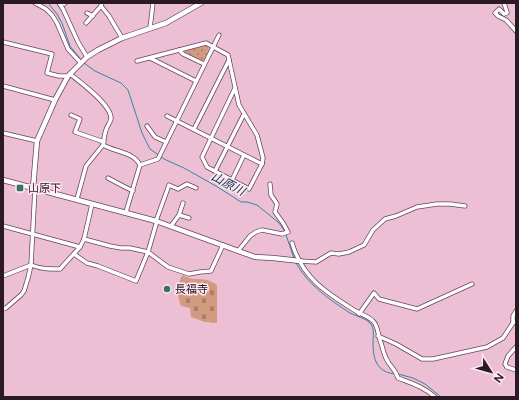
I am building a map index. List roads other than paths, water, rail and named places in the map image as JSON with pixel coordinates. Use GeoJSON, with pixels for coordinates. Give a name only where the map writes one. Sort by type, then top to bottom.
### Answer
{"type":"FeatureCollection","features":[{"type":"Feature","properties":{"kind":"street"},"geometry":{"type":"LineString","coordinates":[[35,3],[46,9],[52,15],[68,49],[81,63]]}},
{"type":"Feature","properties":{"kind":"street"},"geometry":{"type":"LineString","coordinates":[[59,3],[87,57]]}},
{"type":"Feature","properties":{"kind":"street"},"geometry":{"type":"LineString","coordinates":[[150,28],[153,3]]}},
{"type":"Feature","properties":{"kind":"street"},"geometry":{"type":"LineString","coordinates":[[3,309],[21,295],[24,291],[28,278],[31,265],[37,141],[69,75],[87,57],[98,50],[122,38],[166,23],[201,3]]}},
{"type":"Feature","properties":{"kind":"street"},"geometry":{"type":"LineString","coordinates":[[504,3],[507,13],[504,14],[499,9],[495,13],[506,20],[516,31]]}},
{"type":"Feature","properties":{"kind":"street"},"geometry":{"type":"LineString","coordinates":[[86,23],[102,4],[122,38]]}},
{"type":"Feature","properties":{"kind":"street"},"geometry":{"type":"LineString","coordinates":[[87,12],[93,16]]}},
{"type":"Feature","properties":{"kind":"street"},"geometry":{"type":"LineString","coordinates":[[140,165],[158,159],[219,35]]}},
{"type":"Feature","properties":{"kind":"street"},"geometry":{"type":"LineString","coordinates":[[3,42],[52,54],[47,73],[59,76],[69,75],[93,92],[108,109],[111,116],[111,121],[105,131],[104,144],[86,166],[77,199]]}},
{"type":"Feature","properties":{"kind":"street"},"geometry":{"type":"LineString","coordinates":[[137,61],[206,43],[228,55],[239,105],[257,135],[262,158],[262,164],[249,189],[207,167],[202,157],[235,88]]}},
{"type":"Feature","properties":{"kind":"street"},"geometry":{"type":"LineString","coordinates":[[179,50],[183,54],[204,64]]}},
{"type":"Feature","properties":{"kind":"street"},"geometry":{"type":"LineString","coordinates":[[150,58],[196,81]]}},
{"type":"Feature","properties":{"kind":"street"},"geometry":{"type":"LineString","coordinates":[[194,129],[229,60]]}},
{"type":"Feature","properties":{"kind":"street"},"geometry":{"type":"LineString","coordinates":[[3,86],[56,100]]}},
{"type":"Feature","properties":{"kind":"street"},"geometry":{"type":"LineString","coordinates":[[215,171],[244,114]]}},
{"type":"Feature","properties":{"kind":"street"},"geometry":{"type":"LineString","coordinates":[[71,115],[80,119],[75,132],[104,144],[109,149],[131,156],[136,159],[140,165],[126,212]]}},
{"type":"Feature","properties":{"kind":"street"},"geometry":{"type":"LineString","coordinates":[[167,116],[262,164]]}},
{"type":"Feature","properties":{"kind":"street"},"geometry":{"type":"LineString","coordinates":[[146,126],[155,137],[166,142]]}},
{"type":"Feature","properties":{"kind":"street"},"geometry":{"type":"LineString","coordinates":[[3,132],[37,141]]}},
{"type":"Feature","properties":{"kind":"street"},"geometry":{"type":"LineString","coordinates":[[232,180],[244,155]]}},
{"type":"Feature","properties":{"kind":"street"},"geometry":{"type":"LineString","coordinates":[[108,178],[133,191]]}},
{"type":"Feature","properties":{"kind":"street"},"geometry":{"type":"LineString","coordinates":[[3,180],[157,221],[258,258],[316,262],[331,253],[339,254],[350,252],[364,245],[373,230],[385,219],[417,207],[437,204],[465,206]]}},
{"type":"Feature","properties":{"kind":"street"},"geometry":{"type":"LineString","coordinates":[[74,254],[87,263],[136,280],[148,252],[169,186],[178,189],[187,184],[196,188]]}},
{"type":"Feature","properties":{"kind":"street"},"geometry":{"type":"LineString","coordinates":[[238,251],[250,236],[256,232],[262,230],[282,234],[288,232],[275,212],[277,204],[271,196],[270,184]]}},
{"type":"Feature","properties":{"kind":"street"},"geometry":{"type":"LineString","coordinates":[[171,226],[179,214],[183,203]]}},
{"type":"Feature","properties":{"kind":"street"},"geometry":{"type":"LineString","coordinates":[[3,276],[31,265],[46,269],[60,269],[80,247],[84,239],[92,204]]}},
{"type":"Feature","properties":{"kind":"street"},"geometry":{"type":"LineString","coordinates":[[179,214],[189,218]]}},
{"type":"Feature","properties":{"kind":"street"},"geometry":{"type":"LineString","coordinates":[[3,226],[80,247]]}},
{"type":"Feature","properties":{"kind":"street"},"geometry":{"type":"LineString","coordinates":[[84,239],[110,246],[148,252],[168,267],[190,274],[211,271],[223,245]]}},
{"type":"Feature","properties":{"kind":"street"},"geometry":{"type":"LineString","coordinates":[[292,243],[294,251],[303,267],[319,286],[359,314],[372,320],[376,325],[378,336],[388,361],[396,372],[398,378],[416,384],[435,397]]}},
{"type":"Feature","properties":{"kind":"street"},"geometry":{"type":"LineString","coordinates":[[3,272],[10,274]]}},
{"type":"Feature","properties":{"kind":"street"},"geometry":{"type":"LineString","coordinates":[[359,314],[374,293],[379,299],[417,309],[472,284]]}},
{"type":"Feature","properties":{"kind":"street"},"geometry":{"type":"LineString","coordinates":[[378,336],[396,344],[422,359],[433,359],[486,348],[503,338],[515,322],[513,316],[516,311]]}},
{"type":"Feature","properties":{"kind":"street"},"geometry":{"type":"LineString","coordinates":[[516,347],[508,356],[505,364],[507,367],[516,370]]}},
{"type":"Feature","properties":{"kind":"waterway","name":"山原川"},"geometry":{"type":"LineString","coordinates":[[48,3],[62,23],[70,46],[82,61]]}},
{"type":"Feature","properties":{"kind":"waterway","name":"山原川"},"geometry":{"type":"LineString","coordinates":[[84,63],[95,71],[121,83],[128,90],[142,133],[150,149],[164,159],[184,168],[241,202],[257,205],[278,222],[285,232]]}},
{"type":"Feature","properties":{"kind":"waterway","name":"山原川"},"geometry":{"type":"LineString","coordinates":[[286,235],[294,258]]}},
{"type":"Feature","properties":{"kind":"waterway","name":"山原川"},"geometry":{"type":"LineString","coordinates":[[296,263],[301,271],[320,291],[350,313],[363,318],[372,325],[375,360],[384,371],[395,374]]}},
{"type":"Feature","properties":{"kind":"waterway","name":"山原川"},"geometry":{"type":"LineString","coordinates":[[398,374],[413,378],[425,384],[441,397]]}},
{"type":"Feature","properties":{"kind":"place","name":"山原下"},"geometry":{"type":"Point","coordinates":[20,188]}},
{"type":"Feature","properties":{"kind":"place","name":"長福寺"},"geometry":{"type":"Point","coordinates":[167,289]}}]}
